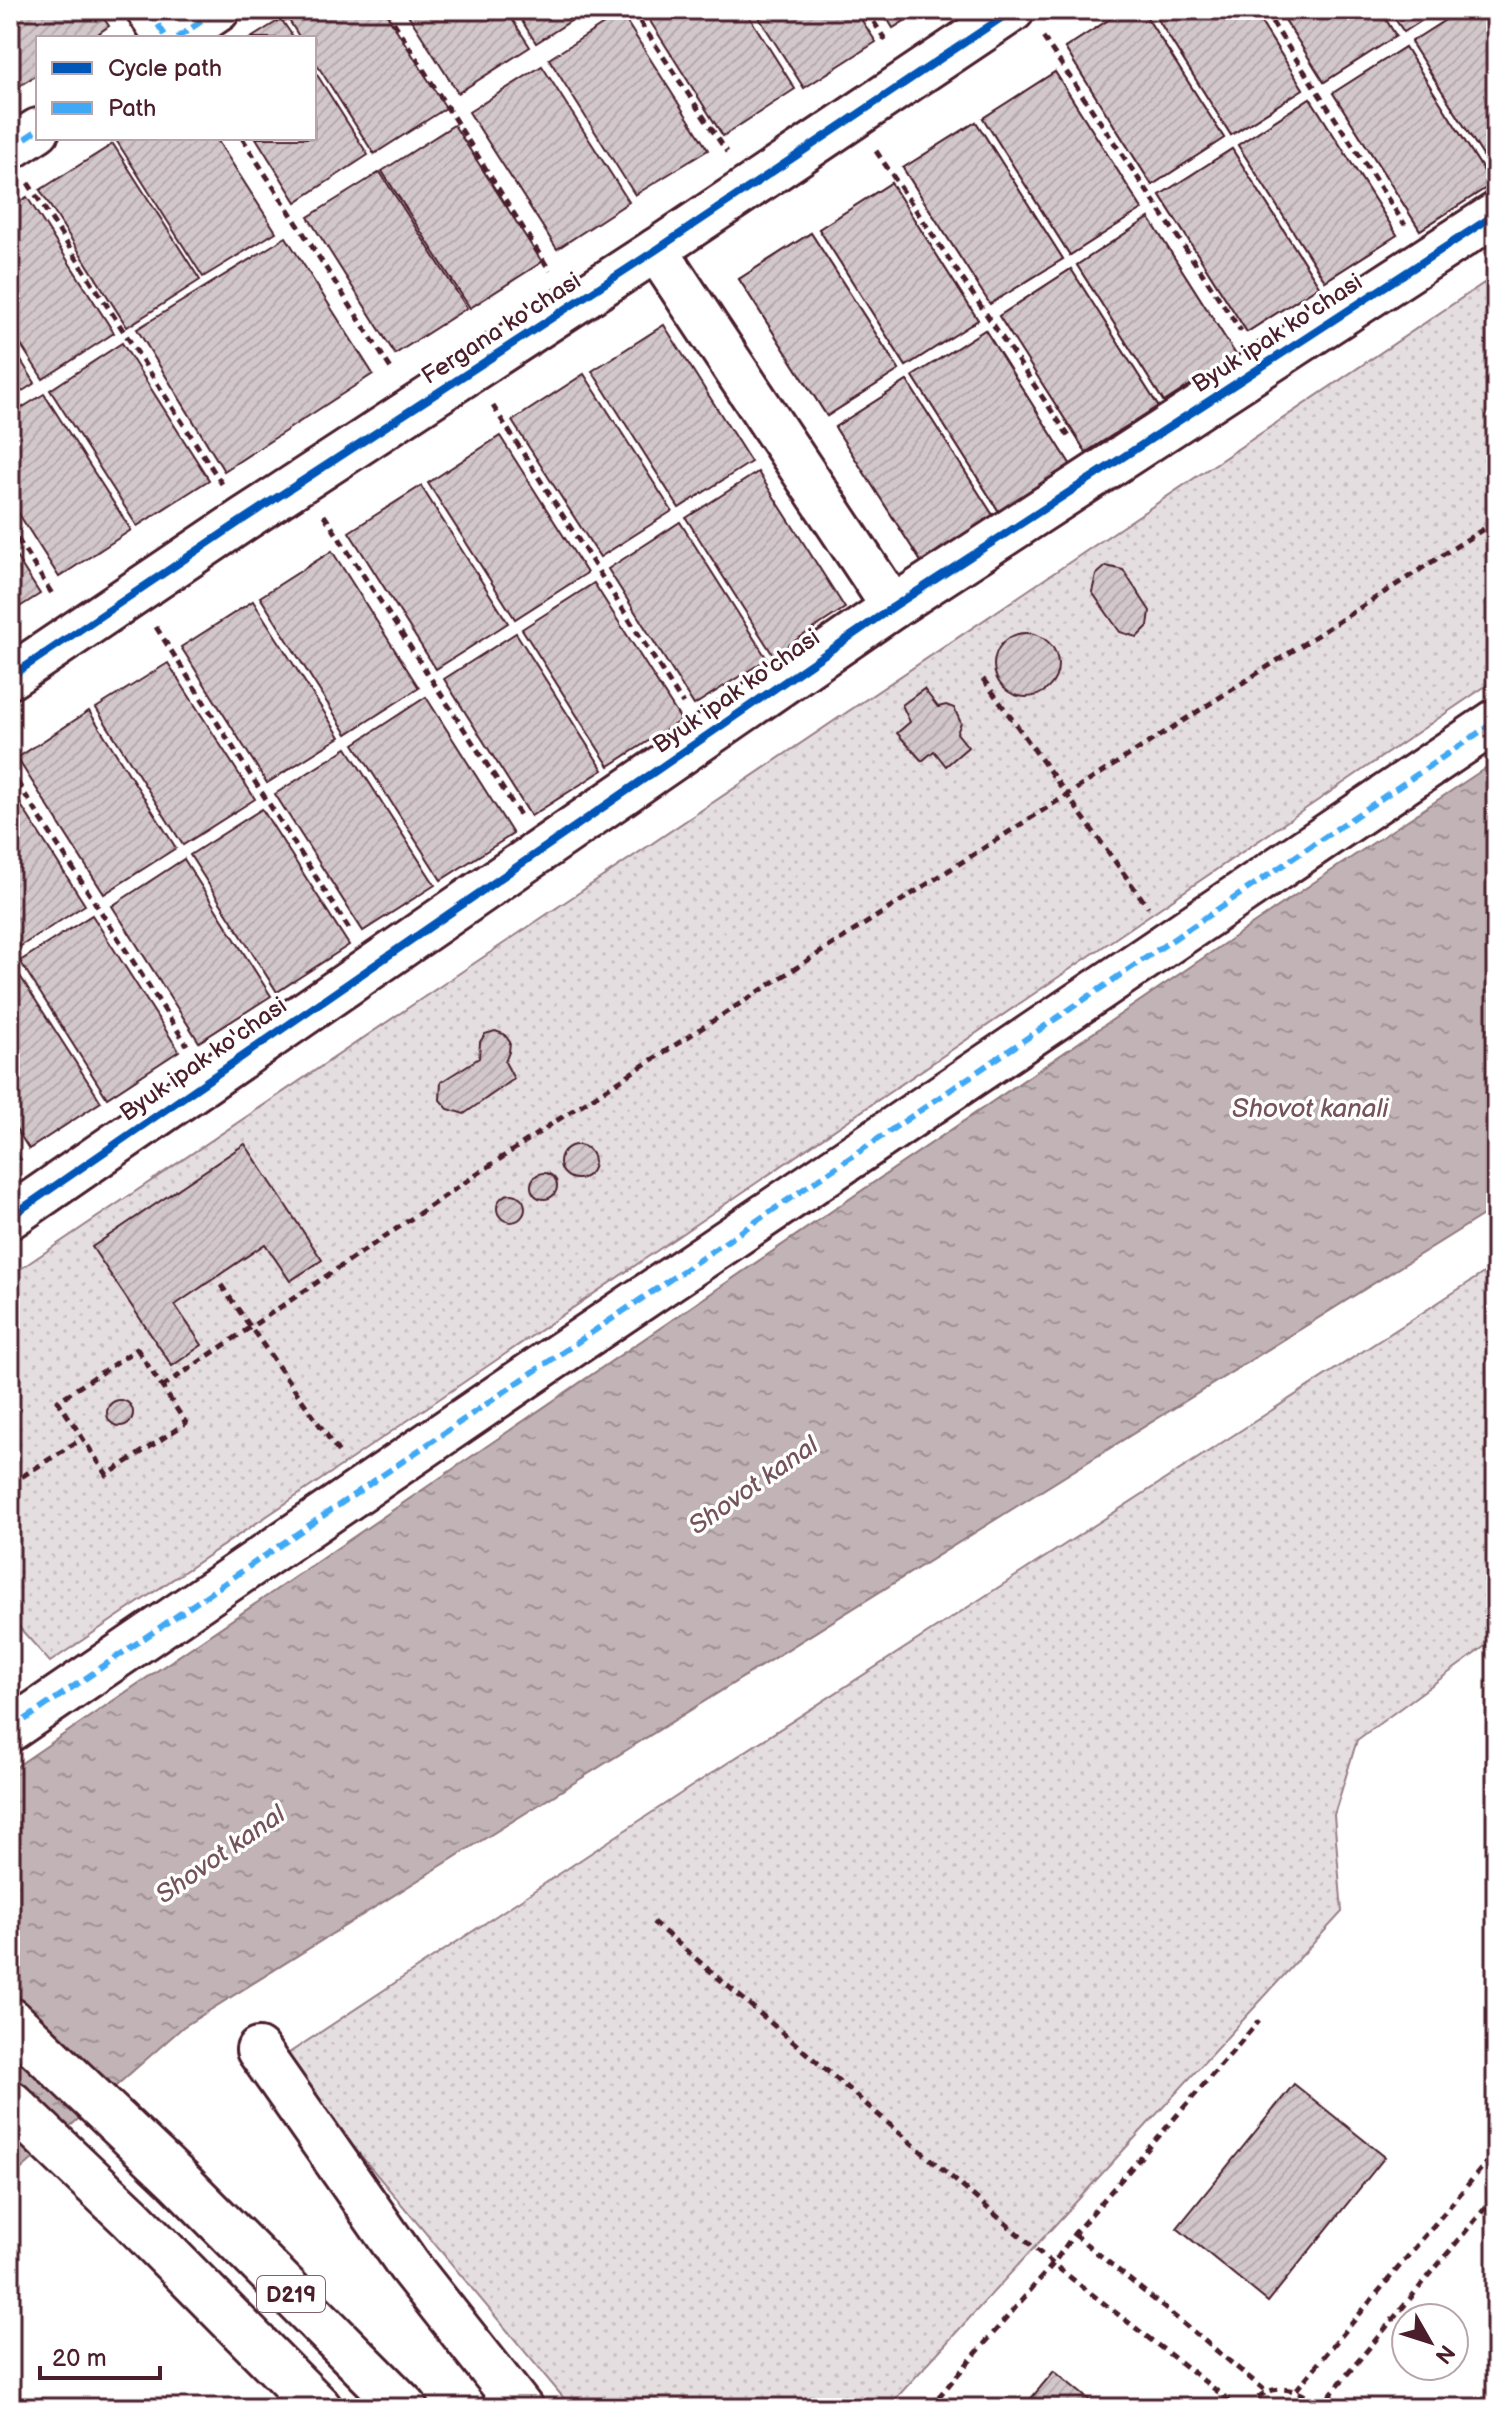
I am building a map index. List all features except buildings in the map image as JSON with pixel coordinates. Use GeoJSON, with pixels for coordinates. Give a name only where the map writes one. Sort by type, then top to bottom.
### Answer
{"type":"FeatureCollection","features":[{"type":"Feature","properties":{"kind":"main road","name":"D219"},"geometry":{"type":"LineString","coordinates":[[10,2020],[177,2179],[405,2408]]}},
{"type":"Feature","properties":{"kind":"main road","name":"D219"},"geometry":{"type":"LineString","coordinates":[[10,2103],[131,2218],[319,2408]]}},
{"type":"Feature","properties":{"kind":"street"},"geometry":{"type":"LineString","coordinates":[[148,10],[166,36]]}},
{"type":"Feature","properties":{"kind":"street"},"geometry":{"type":"LineString","coordinates":[[180,36],[218,10]]}},
{"type":"Feature","properties":{"kind":"street","name":"Fergana ko'chasi"},"geometry":{"type":"LineString","coordinates":[[10,677],[853,117],[1027,23]]}},
{"type":"Feature","properties":{"kind":"street"},"geometry":{"type":"LineString","coordinates":[[18,165],[36,134]]}},
{"type":"Feature","properties":{"kind":"street","name":"Byuk ipak ko'chasi"},"geometry":{"type":"LineString","coordinates":[[10,1217],[893,607],[1496,214]]}},
{"type":"Feature","properties":{"kind":"street"},"geometry":{"type":"LineString","coordinates":[[656,250],[893,607]]}},
{"type":"Feature","properties":{"kind":"street"},"geometry":{"type":"LineString","coordinates":[[10,1730],[1496,721]]}},
{"type":"Feature","properties":{"kind":"street"},"geometry":{"type":"LineString","coordinates":[[258,2050],[409,2266],[521,2408]]}},
{"type":"Feature","properties":{"kind":"path"},"geometry":{"type":"LineString","coordinates":[[386,10],[572,305]]}},
{"type":"Feature","properties":{"kind":"path"},"geometry":{"type":"LineString","coordinates":[[632,10],[750,186]]}},
{"type":"Feature","properties":{"kind":"path"},"geometry":{"type":"LineString","coordinates":[[1264,10],[1428,259]]}},
{"type":"Feature","properties":{"kind":"path"},"geometry":{"type":"LineString","coordinates":[[1027,23],[1264,365]]}},
{"type":"Feature","properties":{"kind":"path"},"geometry":{"type":"LineString","coordinates":[[853,117],[1095,475]]}},
{"type":"Feature","properties":{"kind":"path"},"geometry":{"type":"LineString","coordinates":[[243,140],[415,407]]}},
{"type":"Feature","properties":{"kind":"path"},"geometry":{"type":"LineString","coordinates":[[18,165],[244,519]]}},
{"type":"Feature","properties":{"kind":"path"},"geometry":{"type":"LineString","coordinates":[[470,371],[704,737]]}},
{"type":"Feature","properties":{"kind":"path"},"geometry":{"type":"LineString","coordinates":[[302,481],[542,850]]}},
{"type":"Feature","properties":{"kind":"path"},"geometry":{"type":"LineString","coordinates":[[162,1387],[553,1123],[1496,521]]}},
{"type":"Feature","properties":{"kind":"path"},"geometry":{"type":"LineString","coordinates":[[10,527],[76,632]]}},
{"type":"Feature","properties":{"kind":"path"},"geometry":{"type":"LineString","coordinates":[[134,593],[373,966]]}},
{"type":"Feature","properties":{"kind":"path"},"geometry":{"type":"LineString","coordinates":[[983,679],[1172,940]]}},
{"type":"Feature","properties":{"kind":"path"},"geometry":{"type":"LineString","coordinates":[[10,771],[209,1079]]}},
{"type":"Feature","properties":{"kind":"path"},"geometry":{"type":"LineString","coordinates":[[221,1285],[365,1489]]}},
{"type":"Feature","properties":{"kind":"path"},"geometry":{"type":"LineString","coordinates":[[137,1349],[186,1423],[107,1475],[83,1438],[58,1401],[137,1349]]}},
{"type":"Feature","properties":{"kind":"path"},"geometry":{"type":"LineString","coordinates":[[10,1484],[83,1438]]}},
{"type":"Feature","properties":{"kind":"path"},"geometry":{"type":"LineString","coordinates":[[653,1922],[1053,2264],[1239,2408]]}},
{"type":"Feature","properties":{"kind":"path"},"geometry":{"type":"LineString","coordinates":[[929,2408],[1053,2264],[1074,2234],[1259,2021]]}},
{"type":"Feature","properties":{"kind":"path"},"geometry":{"type":"LineString","coordinates":[[1296,2390],[1496,2151]]}},
{"type":"Feature","properties":{"kind":"path"},"geometry":{"type":"LineString","coordinates":[[1249,2408],[1254,2400],[1281,2388],[1309,2396],[1320,2407],[1496,2195]]}},
{"type":"Feature","properties":{"kind":"path"},"geometry":{"type":"LineString","coordinates":[[1074,2234],[1267,2392]]}},
{"type":"Feature","properties":{"kind":"shaded area"},"geometry":{"type":"Polygon","coordinates":[[[1496,275],[1496,679],[50,1662],[10,1617],[10,1276],[1496,275]]]}},
{"type":"Feature","properties":{"kind":"shaded area"},"geometry":{"type":"Polygon","coordinates":[[[1496,1265],[1496,1638],[1357,1740],[1334,1815],[1342,1912],[887,2408],[572,2408],[280,2059],[692,1786],[1496,1265]]]}},
{"type":"Feature","properties":{"kind":"water","name":"Shovot kanali"},"geometry":{"type":"Polygon","coordinates":[[[1496,761],[1496,1207],[183,2027],[10,2179],[10,1771],[1496,761]]]}},
{"type":"Feature","properties":{"kind":"marked path"},"geometry":{"type":"LineString","coordinates":[[148,10],[166,36]]}},
{"type":"Feature","properties":{"kind":"marked path"},"geometry":{"type":"LineString","coordinates":[[180,36],[218,10]]}},
{"type":"Feature","properties":{"kind":"marked path"},"geometry":{"type":"LineString","coordinates":[[10,148],[36,131]]}},
{"type":"Feature","properties":{"kind":"marked path"},"geometry":{"type":"LineString","coordinates":[[10,1730],[1496,721]]}},
{"type":"Feature","properties":{"kind":"cycle path"},"geometry":{"type":"LineString","coordinates":[[10,677],[1013,10]]}},
{"type":"Feature","properties":{"kind":"cycle path"},"geometry":{"type":"LineString","coordinates":[[10,1217],[893,607],[1496,214]]}},
{"type":"Feature","properties":{"kind":"water label","name":"Shovot kanal"},"geometry":{"type":"Point","coordinates":[753,1485]}},
{"type":"Feature","properties":{"kind":"water label","name":"Shovot kanal"},"geometry":{"type":"Point","coordinates":[220,1854]}}]}
